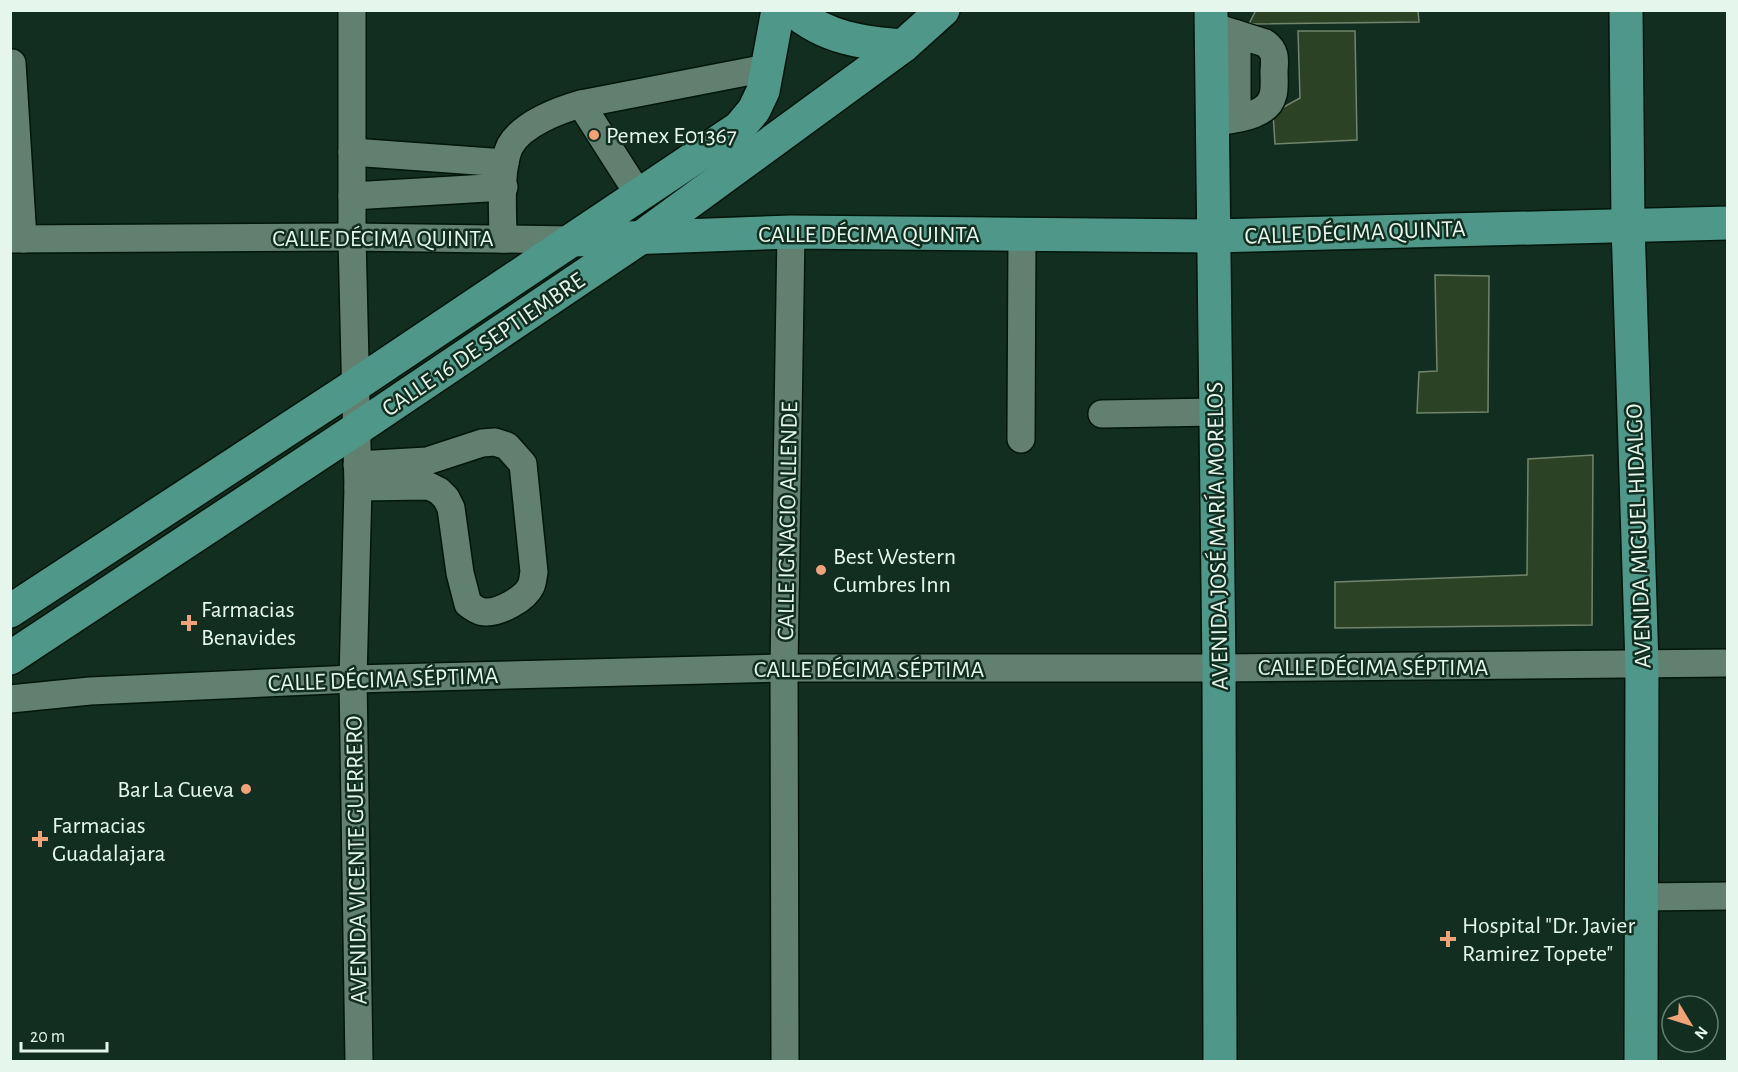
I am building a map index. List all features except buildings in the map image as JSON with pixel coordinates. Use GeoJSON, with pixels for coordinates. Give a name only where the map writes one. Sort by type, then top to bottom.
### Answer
{"type":"FeatureCollection","features":[{"type":"Feature","properties":{"kind":"main road","name":"CALLE 16 DE SEPTIEMBRE"},"geometry":{"type":"LineString","coordinates":[[10,611],[354,386],[739,128],[754,110],[763,91],[778,10]]}},
{"type":"Feature","properties":{"kind":"main road"},"geometry":{"type":"LineString","coordinates":[[793,10],[803,19],[828,33],[864,43],[903,46]]}},
{"type":"Feature","properties":{"kind":"main road","name":"CALLE 16 DE SEPTIEMBRE"},"geometry":{"type":"LineString","coordinates":[[10,658],[356,430],[643,236],[903,46],[943,10]]}},
{"type":"Feature","properties":{"kind":"main road","name":"AVENIDA MIGUEL HIDALGO"},"geometry":{"type":"LineString","coordinates":[[1626,10],[1628,225],[1642,665],[1641,1062]]}},
{"type":"Feature","properties":{"kind":"main road","name":"AVENIDA JOSÉ MARÍA MORELOS"},"geometry":{"type":"LineString","coordinates":[[1220,23],[1225,121],[1213,236],[1219,668],[1220,1062]]}},
{"type":"Feature","properties":{"kind":"main road","name":"CALLE DÉCIMA QUINTA"},"geometry":{"type":"LineString","coordinates":[[573,240],[791,232],[1213,236],[1728,223]]}},
{"type":"Feature","properties":{"kind":"street","name":"AVENIDA VICENTE GUERRERO"},"geometry":{"type":"LineString","coordinates":[[352,10],[352,237],[357,476],[353,679],[359,1062]]}},
{"type":"Feature","properties":{"kind":"street"},"geometry":{"type":"LineString","coordinates":[[1220,23],[1265,43],[1276,55],[1273,97],[1268,105],[1260,111],[1225,121]]}},
{"type":"Feature","properties":{"kind":"street"},"geometry":{"type":"LineString","coordinates":[[12,63],[17,238]]}},
{"type":"Feature","properties":{"kind":"street"},"geometry":{"type":"LineString","coordinates":[[503,239],[504,175],[510,146],[517,137],[540,120],[560,110],[581,104],[767,68]]}},
{"type":"Feature","properties":{"kind":"street"},"geometry":{"type":"LineString","coordinates":[[581,104],[639,195]]}},
{"type":"Feature","properties":{"kind":"street"},"geometry":{"type":"LineString","coordinates":[[352,152],[399,155],[504,175]]}},
{"type":"Feature","properties":{"kind":"street"},"geometry":{"type":"LineString","coordinates":[[399,155],[399,193]]}},
{"type":"Feature","properties":{"kind":"street"},"geometry":{"type":"LineString","coordinates":[[352,196],[399,193],[504,175]]}},
{"type":"Feature","properties":{"kind":"street","name":"CALLE IGNACIO ALLENDE"},"geometry":{"type":"LineString","coordinates":[[785,1062],[784,668],[791,232]]}},
{"type":"Feature","properties":{"kind":"street"},"geometry":{"type":"LineString","coordinates":[[1021,439],[1022,234]]}},
{"type":"Feature","properties":{"kind":"street","name":"CALLE DÉCIMA QUINTA"},"geometry":{"type":"LineString","coordinates":[[17,238],[352,237],[573,240]]}},
{"type":"Feature","properties":{"kind":"street"},"geometry":{"type":"LineString","coordinates":[[1102,414],[1215,411]]}},
{"type":"Feature","properties":{"kind":"street"},"geometry":{"type":"LineString","coordinates":[[357,476],[428,474],[482,443],[495,442],[507,446],[523,464],[534,572],[531,586],[524,596],[511,604],[486,612],[468,604],[460,573],[451,508],[428,474]]}},
{"type":"Feature","properties":{"kind":"street","name":"CALLE DÉCIMA SÉPTIMA"},"geometry":{"type":"LineString","coordinates":[[10,699],[90,691],[353,679],[784,668],[1219,668],[1728,663]]}},
{"type":"Feature","properties":{"kind":"street"},"geometry":{"type":"LineString","coordinates":[[1641,897],[1728,896]]}},
{"type":"Feature","properties":{"kind":"place","name":"Pemex E01367"},"geometry":{"type":"Point","coordinates":[594,135]}},
{"type":"Feature","properties":{"kind":"place","name":"Best Western Cumbres Inn"},"geometry":{"type":"Point","coordinates":[821,570]}},
{"type":"Feature","properties":{"kind":"place","name":"Farmacias Benavides"},"geometry":{"type":"Point","coordinates":[189,623]}},
{"type":"Feature","properties":{"kind":"place","name":"Bar La Cueva"},"geometry":{"type":"Point","coordinates":[246,789]}},
{"type":"Feature","properties":{"kind":"place","name":"Farmacias Guadalajara"},"geometry":{"type":"Point","coordinates":[40,839]}},
{"type":"Feature","properties":{"kind":"place","name":"Hospital \"Dr. Javier Ramirez Topete\""},"geometry":{"type":"Point","coordinates":[1448,939]}}]}
